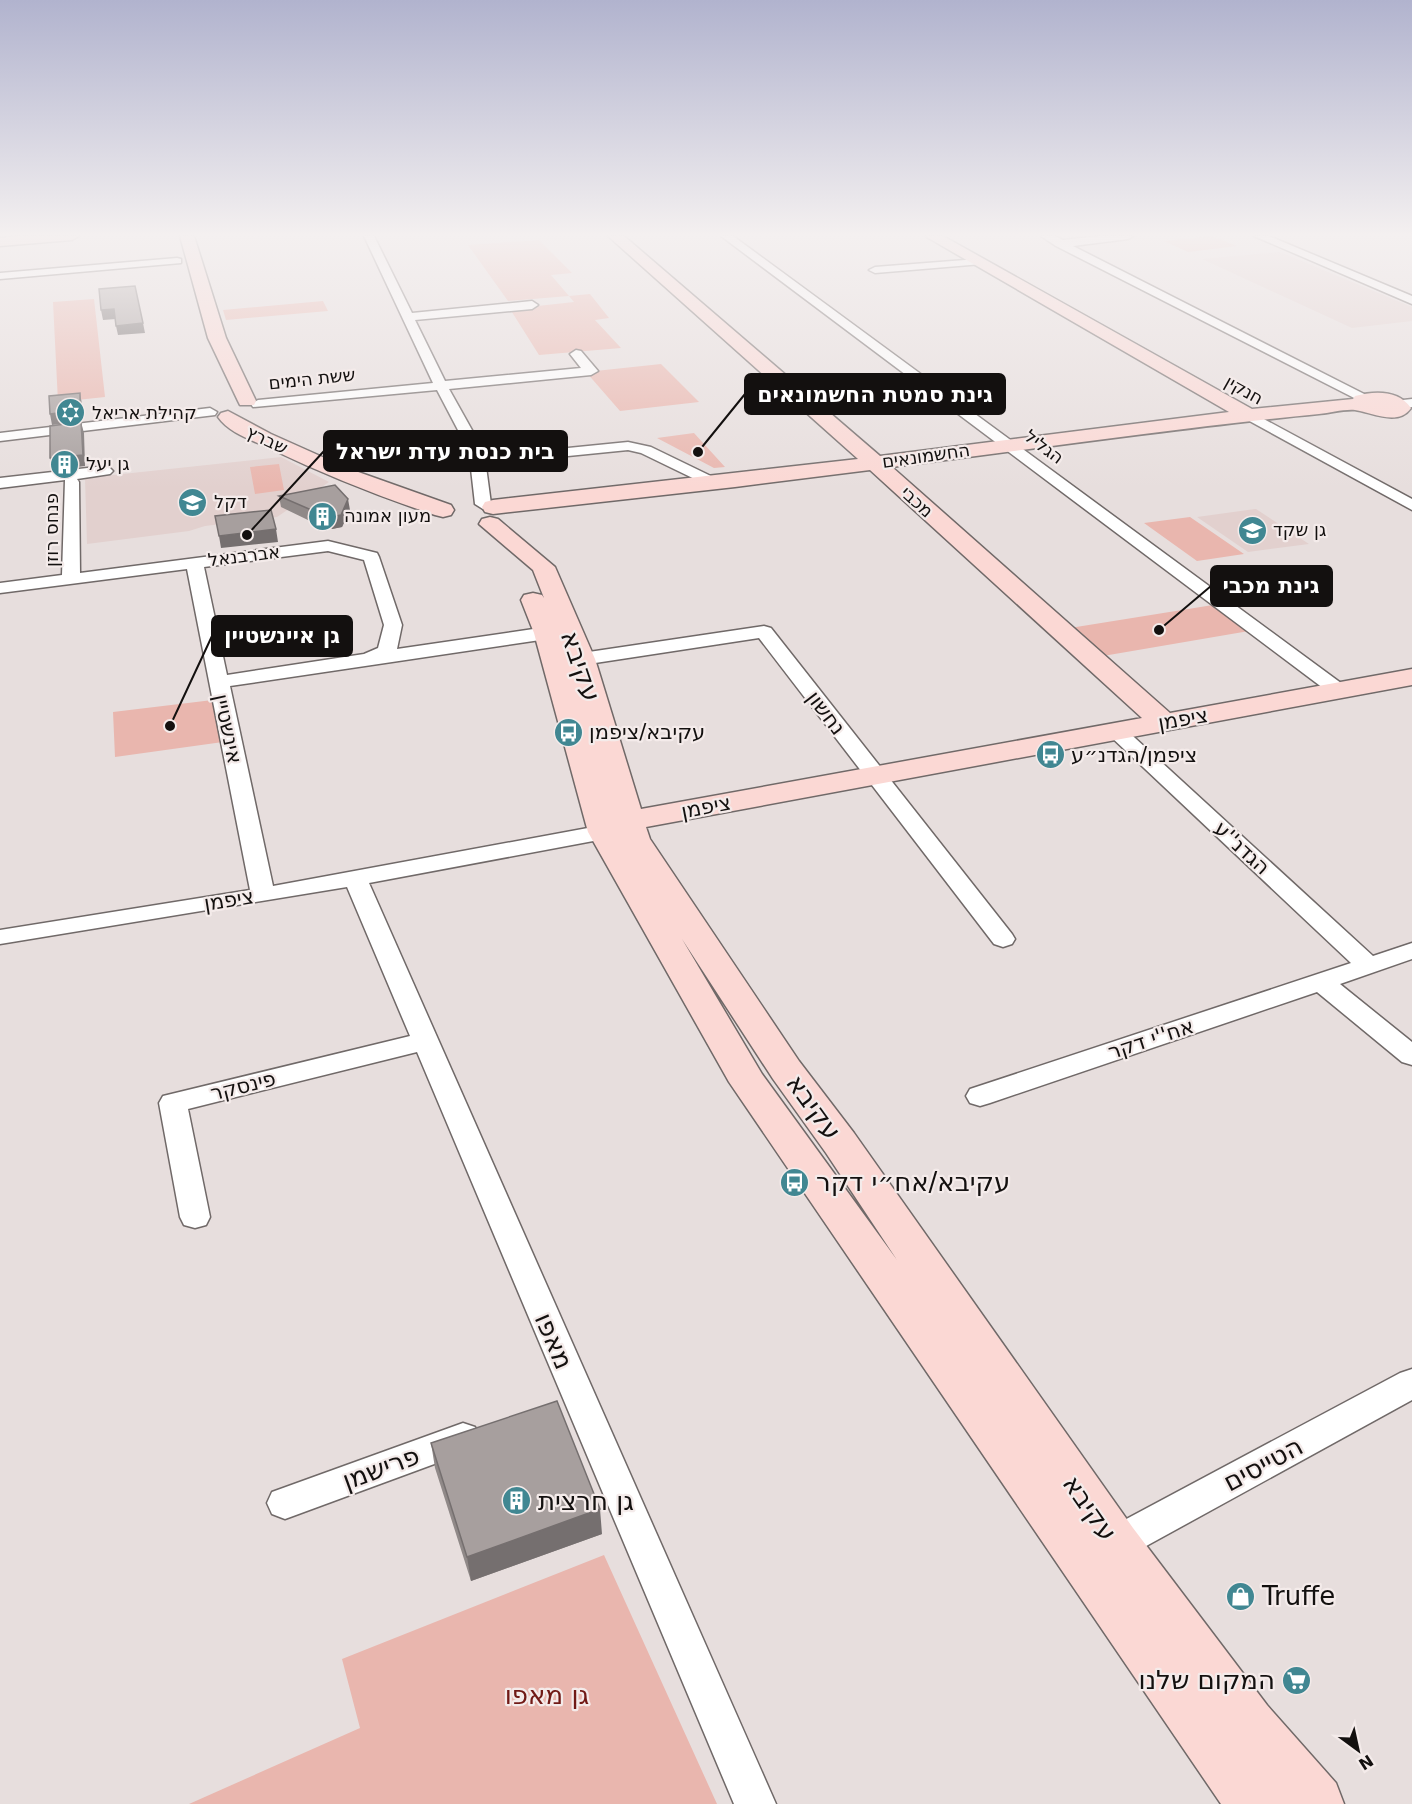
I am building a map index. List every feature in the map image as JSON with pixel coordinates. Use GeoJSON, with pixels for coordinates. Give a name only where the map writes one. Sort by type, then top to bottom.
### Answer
{"type":"FeatureCollection","features":[{"type":"Feature","properties":{"kind":"street","name":"שברץ"},"geometry":{"type":"LineString","coordinates":[[196,320],[209,362]]}},
{"type":"Feature","properties":{"kind":"street","name":"שברץ"},"geometry":{"type":"LineString","coordinates":[[210,320],[253,406],[257,422],[340,467],[472,515]]}},
{"type":"Feature","properties":{"kind":"street"},"geometry":{"type":"LineString","coordinates":[[409,320],[435,387]]}},
{"type":"Feature","properties":{"kind":"street","name":"מכבי"},"geometry":{"type":"LineString","coordinates":[[711,320],[1163,722]]}},
{"type":"Feature","properties":{"kind":"street","name":"הגליל"},"geometry":{"type":"LineString","coordinates":[[840,320],[1338,690]]}},
{"type":"Feature","properties":{"kind":"street","name":"חנקין"},"geometry":{"type":"LineString","coordinates":[[1081,320],[1412,505]]}},
{"type":"Feature","properties":{"kind":"street"},"geometry":{"type":"LineString","coordinates":[[1208,320],[1363,401]]}},
{"type":"Feature","properties":{"kind":"street"},"geometry":{"type":"LineString","coordinates":[[400,329],[476,451],[472,515]]}},
{"type":"Feature","properties":{"kind":"street","name":"ששת הימים"},"geometry":{"type":"LineString","coordinates":[[253,406],[591,371],[576,354]]}},
{"type":"Feature","properties":{"kind":"street","name":"החשמונאים"},"geometry":{"type":"LineString","coordinates":[[472,515],[712,482],[874,464],[1363,401],[1372,410],[1402,406],[1412,420]]}},
{"type":"Feature","properties":{"kind":"street"},"geometry":{"type":"LineString","coordinates":[[0,437],[219,415],[253,406]]}},
{"type":"Feature","properties":{"kind":"street","name":"שברץ"},"geometry":{"type":"LineString","coordinates":[[219,415],[332,470],[391,494],[472,515]]}},
{"type":"Feature","properties":{"kind":"street"},"geometry":{"type":"LineString","coordinates":[[476,451],[492,457],[508,458],[628,446],[646,450],[712,482]]}},
{"type":"Feature","properties":{"kind":"street","name":"פנחס רוזן"},"geometry":{"type":"LineString","coordinates":[[0,483],[105,471]]}},
{"type":"Feature","properties":{"kind":"street","name":"פנחס רוזן"},"geometry":{"type":"LineString","coordinates":[[71,482],[71,578]]}},
{"type":"Feature","properties":{"kind":"street","name":"עקיבא"},"geometry":{"type":"LineString","coordinates":[[472,515],[521,570],[547,633],[616,827],[748,1082],[1256,1804]]}},
{"type":"Feature","properties":{"kind":"street","name":"עקיבא"},"geometry":{"type":"LineString","coordinates":[[472,515],[543,567],[582,660],[616,827],[786,1070],[840,1143],[1115,1544],[1247,1725],[1315,1804]]}},
{"type":"Feature","properties":{"kind":"street","name":"אברבנאל"},"geometry":{"type":"LineString","coordinates":[[0,588],[328,546],[370,557],[393,625],[387,651],[369,659]]}},
{"type":"Feature","properties":{"kind":"street","name":"אינשטיין"},"geometry":{"type":"LineString","coordinates":[[194,562],[263,895]]}},
{"type":"Feature","properties":{"kind":"street","name":"נחשון"},"geometry":{"type":"LineString","coordinates":[[582,660],[764,632],[873,775],[1003,939]]}},
{"type":"Feature","properties":{"kind":"street"},"geometry":{"type":"LineString","coordinates":[[218,682],[547,633]]}},
{"type":"Feature","properties":{"kind":"street","name":"ציפמן"},"geometry":{"type":"LineString","coordinates":[[0,937],[263,895],[873,775],[1412,677]]}},
{"type":"Feature","properties":{"kind":"street","name":"הגדנ''ע"},"geometry":{"type":"LineString","coordinates":[[1116,731],[1368,966]]}},
{"type":"Feature","properties":{"kind":"street","name":"מאפו"},"geometry":{"type":"LineString","coordinates":[[355,878],[755,1804]]}},
{"type":"Feature","properties":{"kind":"street","name":"אח''י דקר"},"geometry":{"type":"LineString","coordinates":[[981,1096],[1412,951]]}},
{"type":"Feature","properties":{"kind":"street"},"geometry":{"type":"LineString","coordinates":[[1321,982],[1412,1056]]}},
{"type":"Feature","properties":{"kind":"street","name":"פינסקר"},"geometry":{"type":"LineString","coordinates":[[195,1217],[173,1103],[425,1041]]}},
{"type":"Feature","properties":{"kind":"street","name":"הטייסים"},"geometry":{"type":"LineString","coordinates":[[1115,1544],[1412,1383]]}},
{"type":"Feature","properties":{"kind":"street"},"geometry":{"type":"LineString","coordinates":[[544,1409],[578,1397]]}},
{"type":"Feature","properties":{"kind":"street","name":"פרישמן"},"geometry":{"type":"LineString","coordinates":[[285,1503],[488,1429]]}},
{"type":"Feature","properties":{"kind":"shaded area"},"geometry":{"type":"Polygon","coordinates":[[[1335,320],[1412,320],[1412,321],[1352,328],[1335,320]]]}},
{"type":"Feature","properties":{"kind":"shaded area","name":"דקל"},"geometry":{"type":"Polygon","coordinates":[[[281,457],[329,482],[277,517],[87,544],[85,478],[281,457]]]}},
{"type":"Feature","properties":{"kind":"shaded area","name":"גן שקד"},"geometry":{"type":"Polygon","coordinates":[[[1256,509],[1309,544],[1248,552],[1197,517],[1256,509]]]}},
{"type":"Feature","properties":{"kind":"green space"},"geometry":{"type":"Polygon","coordinates":[[[54,320],[96,320],[105,397],[58,402],[54,320]]]}},
{"type":"Feature","properties":{"kind":"green space"},"geometry":{"type":"Polygon","coordinates":[[[517,320],[595,320],[621,348],[539,355],[517,320]]]}},
{"type":"Feature","properties":{"kind":"green space"},"geometry":{"type":"Polygon","coordinates":[[[661,364],[699,402],[620,411],[586,372],[661,364]]]}},
{"type":"Feature","properties":{"kind":"green space"},"geometry":{"type":"Polygon","coordinates":[[[694,433],[725,467],[714,468],[657,438],[694,433]]]}},
{"type":"Feature","properties":{"kind":"green space"},"geometry":{"type":"Polygon","coordinates":[[[279,464],[284,490],[255,494],[250,467],[279,464]]]}},
{"type":"Feature","properties":{"kind":"green space"},"geometry":{"type":"Polygon","coordinates":[[[1190,517],[1244,554],[1197,561],[1144,523],[1190,517]]]}},
{"type":"Feature","properties":{"kind":"green space"},"geometry":{"type":"Polygon","coordinates":[[[1213,605],[1249,631],[1103,656],[1070,628],[1213,605]]]}},
{"type":"Feature","properties":{"kind":"green space"},"geometry":{"type":"Polygon","coordinates":[[[221,699],[230,741],[115,757],[113,712],[221,699]]]}},
{"type":"Feature","properties":{"kind":"green space","name":"גן מאפו"},"geometry":{"type":"Polygon","coordinates":[[[604,1555],[717,1804],[189,1804],[360,1728],[342,1659],[604,1555]]]}},
{"type":"Feature","properties":{"kind":"building"},"geometry":{"type":"Polygon","coordinates":[[[115,320],[142,320],[143,323],[116,326],[115,320]]]}},
{"type":"Feature","properties":{"kind":"building"},"geometry":{"type":"Polygon","coordinates":[[[80,393],[80,410],[50,414],[49,396],[80,393]]]}},
{"type":"Feature","properties":{"kind":"building"},"geometry":{"type":"Polygon","coordinates":[[[81,422],[83,455],[50,458],[50,426],[81,422]]]}},
{"type":"Feature","properties":{"kind":"building"},"geometry":{"type":"Polygon","coordinates":[[[335,485],[348,499],[341,515],[330,517],[320,508],[309,509],[279,496],[335,485]]]}},
{"type":"Feature","properties":{"kind":"building"},"geometry":{"type":"Polygon","coordinates":[[[271,510],[276,529],[219,536],[215,516],[271,510]]]}},
{"type":"Feature","properties":{"kind":"building","name":"גן חרצית"},"geometry":{"type":"Polygon","coordinates":[[[557,1401],[600,1509],[467,1557],[431,1443],[557,1401]]]}},
{"type":"Feature","properties":{"kind":"place","name":"קהילת אריאל"},"geometry":{"type":"Point","coordinates":[71,413]}},
{"type":"Feature","properties":{"kind":"place","name":"גינת סמטת החשמונאים"},"geometry":{"type":"Point","coordinates":[698,452]}},
{"type":"Feature","properties":{"kind":"place","name":"גן יעל"},"geometry":{"type":"Point","coordinates":[65,464]}},
{"type":"Feature","properties":{"kind":"place","name":"דקל"},"geometry":{"type":"Point","coordinates":[193,502]}},
{"type":"Feature","properties":{"kind":"place","name":"מעון אמונה"},"geometry":{"type":"Point","coordinates":[323,516]}},
{"type":"Feature","properties":{"kind":"place","name":"גן שקד"},"geometry":{"type":"Point","coordinates":[1252,530]}},
{"type":"Feature","properties":{"kind":"place","name":"בית כנסת עדת ישראל"},"geometry":{"type":"Point","coordinates":[247,535]}},
{"type":"Feature","properties":{"kind":"place","name":"גינת מכבי"},"geometry":{"type":"Point","coordinates":[1159,630]}},
{"type":"Feature","properties":{"kind":"place","name":"גן איינשטיין"},"geometry":{"type":"Point","coordinates":[170,726]}},
{"type":"Feature","properties":{"kind":"place","name":"עקיבא/ציפמן"},"geometry":{"type":"Point","coordinates":[568,732]}},
{"type":"Feature","properties":{"kind":"place","name":"ציפמן/הגדנ״ע"},"geometry":{"type":"Point","coordinates":[1050,755]}},
{"type":"Feature","properties":{"kind":"place","name":"עקיבא/אח״י דקר"},"geometry":{"type":"Point","coordinates":[795,1182]}},
{"type":"Feature","properties":{"kind":"place","name":"גן חרצית"},"geometry":{"type":"Point","coordinates":[517,1501]}},
{"type":"Feature","properties":{"kind":"place","name":"Truffe"},"geometry":{"type":"Point","coordinates":[1241,1596]}},
{"type":"Feature","properties":{"kind":"place","name":"המקום שלנו"},"geometry":{"type":"Point","coordinates":[1296,1680]}}]}
